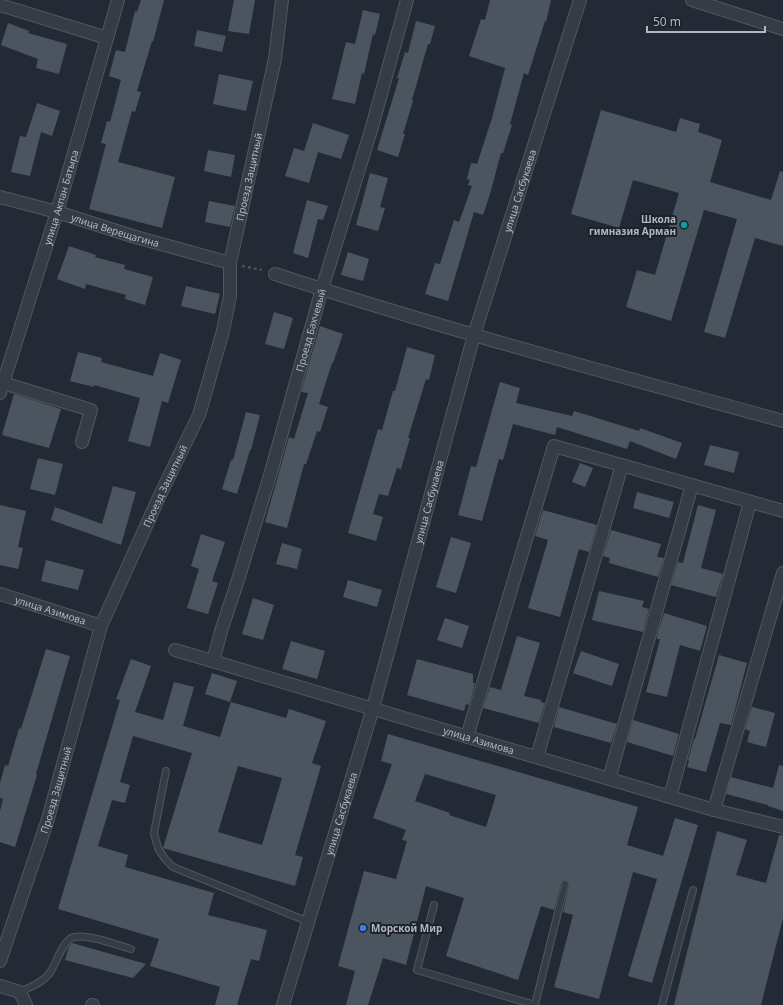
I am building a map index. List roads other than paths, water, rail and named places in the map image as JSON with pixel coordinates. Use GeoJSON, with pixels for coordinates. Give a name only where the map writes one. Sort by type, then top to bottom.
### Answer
{"type":"FeatureCollection","features":[{"type":"Feature","properties":{"kind":"street","name":"улица Акпан Батыра"},"geometry":{"type":"LineString","coordinates":[[2,388],[57,212],[118,0]]}},
{"type":"Feature","properties":{"kind":"street","name":"Проезд Защитный"},"geometry":{"type":"LineString","coordinates":[[0,961],[48,819],[101,626],[160,495],[199,415],[223,331],[230,296],[230,263],[275,59],[282,0]]}},
{"type":"Feature","properties":{"kind":"street","name":"Проезд Бахчевый"},"geometry":{"type":"LineString","coordinates":[[213,661],[271,472],[322,289],[372,127],[408,0]]}},
{"type":"Feature","properties":{"kind":"street","name":"улица Сасбукаева"},"geometry":{"type":"LineString","coordinates":[[283,1005],[373,708],[474,335],[580,0]]}},
{"type":"Feature","properties":{"kind":"street"},"geometry":{"type":"LineString","coordinates":[[692,0],[783,29]]}},
{"type":"Feature","properties":{"kind":"street"},"geometry":{"type":"LineString","coordinates":[[0,4],[107,38]]}},
{"type":"Feature","properties":{"kind":"street","name":"улица Верещагина"},"geometry":{"type":"LineString","coordinates":[[0,197],[57,212],[132,236],[230,263]]}},
{"type":"Feature","properties":{"kind":"street"},"geometry":{"type":"LineString","coordinates":[[275,274],[474,335],[783,421]]}},
{"type":"Feature","properties":{"kind":"street"},"geometry":{"type":"LineString","coordinates":[[2,388],[91,410],[82,442]]}},
{"type":"Feature","properties":{"kind":"street"},"geometry":{"type":"LineString","coordinates":[[467,736],[554,446],[783,511]]}},
{"type":"Feature","properties":{"kind":"street"},"geometry":{"type":"LineString","coordinates":[[537,757],[622,465]]}},
{"type":"Feature","properties":{"kind":"street"},"geometry":{"type":"LineString","coordinates":[[609,779],[692,485]]}},
{"type":"Feature","properties":{"kind":"street"},"geometry":{"type":"LineString","coordinates":[[670,797],[750,502]]}},
{"type":"Feature","properties":{"kind":"street"},"geometry":{"type":"LineString","coordinates":[[714,810],[783,573]]}},
{"type":"Feature","properties":{"kind":"street","name":"улица Азимова"},"geometry":{"type":"LineString","coordinates":[[0,594],[101,626]]}},
{"type":"Feature","properties":{"kind":"street","name":"улица Азимова"},"geometry":{"type":"LineString","coordinates":[[175,650],[714,810],[783,828]]}},
{"type":"Feature","properties":{"kind":"street"},"geometry":{"type":"LineString","coordinates":[[0,986],[20,992],[26,1005]]}},
{"type":"Feature","properties":{"kind":"lane"},"geometry":{"type":"LineString","coordinates":[[166,771],[154,833],[158,848],[165,859],[173,867],[309,922]]}},
{"type":"Feature","properties":{"kind":"lane"},"geometry":{"type":"LineString","coordinates":[[434,905],[417,970],[535,1005],[565,884]]}},
{"type":"Feature","properties":{"kind":"lane"},"geometry":{"type":"LineString","coordinates":[[662,1005],[693,890]]}},
{"type":"Feature","properties":{"kind":"lane"},"geometry":{"type":"LineString","coordinates":[[20,992],[39,982],[48,974],[67,940],[73,937],[85,936],[131,949]]}},
{"type":"Feature","properties":{"kind":"place","name":"Школа гимназия Арман"},"geometry":{"type":"Point","coordinates":[684,225]}},
{"type":"Feature","properties":{"kind":"place","name":"Морской Мир"},"geometry":{"type":"Point","coordinates":[363,928]}}]}
